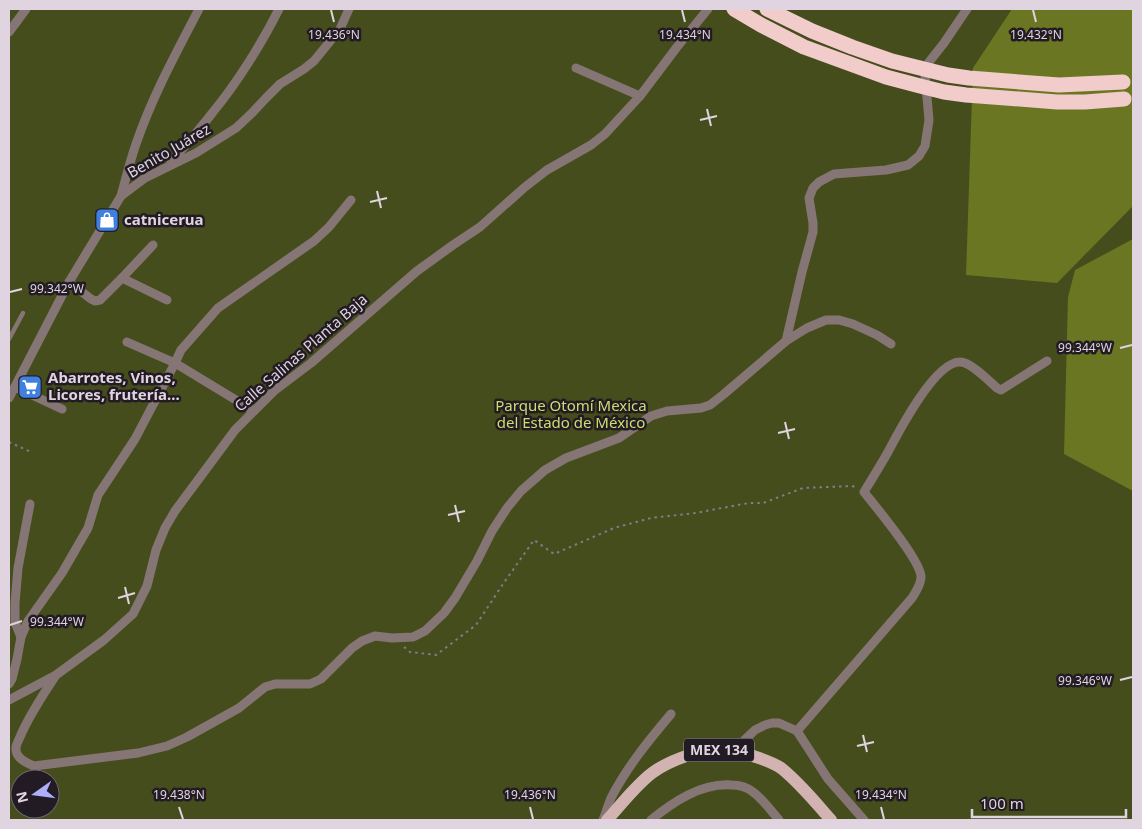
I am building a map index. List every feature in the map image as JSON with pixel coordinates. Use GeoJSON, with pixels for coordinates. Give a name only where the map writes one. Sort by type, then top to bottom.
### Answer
{"type":"FeatureCollection","features":[{"type":"Feature","properties":{"kind":"highway"},"geometry":{"type":"LineString","coordinates":[[734,9],[761,26],[804,47],[878,74],[944,92],[1058,102],[1124,99]]}},
{"type":"Feature","properties":{"kind":"highway"},"geometry":{"type":"LineString","coordinates":[[767,9],[812,31],[852,47],[892,61],[948,75],[1058,85],[1123,82]]}},
{"type":"Feature","properties":{"kind":"main road","name":"MEX 134"},"geometry":{"type":"LineString","coordinates":[[605,820],[652,773],[692,754],[713,750],[734,750],[765,760],[779,767],[794,780],[831,820]]}},
{"type":"Feature","properties":{"kind":"street"},"geometry":{"type":"LineString","coordinates":[[9,32],[26,9]]}},
{"type":"Feature","properties":{"kind":"street"},"geometry":{"type":"LineString","coordinates":[[121,196],[135,144],[147,115],[161,83],[199,9]]}},
{"type":"Feature","properties":{"kind":"street"},"geometry":{"type":"LineString","coordinates":[[168,166],[233,85],[279,9]]}},
{"type":"Feature","properties":{"kind":"street","name":"Benito Juárez"},"geometry":{"type":"LineString","coordinates":[[9,398],[69,282],[121,196],[145,178],[196,153],[236,128],[280,84],[314,61],[340,29],[349,9]]}},
{"type":"Feature","properties":{"kind":"street","name":"Calle Salinas Planta Baja"},"geometry":{"type":"LineString","coordinates":[[9,700],[56,675],[104,640],[133,614],[147,586],[156,550],[165,528],[175,511],[235,430],[274,391],[311,363],[418,272],[480,227],[525,186],[547,170],[591,145],[605,134],[640,96],[676,47],[708,9]]}},
{"type":"Feature","properties":{"kind":"street"},"geometry":{"type":"LineString","coordinates":[[786,341],[813,232],[809,198],[813,188],[819,182],[834,174],[886,170],[908,165],[919,156],[925,146],[928,120],[924,75],[929,62],[967,9]]}},
{"type":"Feature","properties":{"kind":"street"},"geometry":{"type":"LineString","coordinates":[[576,68],[640,96]]}},
{"type":"Feature","properties":{"kind":"street"},"geometry":{"type":"LineString","coordinates":[[9,684],[12,679],[21,637],[28,621],[62,573],[88,528],[98,495],[134,439],[181,350],[218,308],[314,241],[329,227],[351,200]]}},
{"type":"Feature","properties":{"kind":"street"},"geometry":{"type":"LineString","coordinates":[[69,282],[91,299],[95,301],[100,300],[153,245]]}},
{"type":"Feature","properties":{"kind":"street"},"geometry":{"type":"LineString","coordinates":[[122,278],[167,300]]}},
{"type":"Feature","properties":{"kind":"street"},"geometry":{"type":"LineString","coordinates":[[56,675],[40,698],[22,732],[16,748],[17,754],[23,761],[34,766],[138,753],[167,746],[239,708],[265,687],[275,684],[310,684],[321,678],[352,648],[362,641],[374,636],[392,638],[413,637],[425,631],[444,613],[459,591],[506,508],[521,491],[545,470],[566,458],[619,438],[651,416],[667,411],[701,408],[710,404],[786,341],[807,328],[826,320],[839,320],[853,324],[891,344]]}},
{"type":"Feature","properties":{"kind":"street"},"geometry":{"type":"LineString","coordinates":[[127,342],[175,363],[254,411]]}},
{"type":"Feature","properties":{"kind":"street"},"geometry":{"type":"LineString","coordinates":[[797,731],[912,598],[919,586],[920,569],[864,492],[908,416],[940,373],[956,362],[966,363],[1001,390],[1047,361]]}},
{"type":"Feature","properties":{"kind":"street"},"geometry":{"type":"LineString","coordinates":[[15,387],[62,409]]}},
{"type":"Feature","properties":{"kind":"street"},"geometry":{"type":"LineString","coordinates":[[21,637],[15,622],[15,603],[18,568],[30,504]]}},
{"type":"Feature","properties":{"kind":"street"},"geometry":{"type":"LineString","coordinates":[[605,820],[611,799],[623,776],[671,714]]}},
{"type":"Feature","properties":{"kind":"street"},"geometry":{"type":"LineString","coordinates":[[734,750],[755,730],[765,725],[779,723],[797,731],[828,778],[864,820]]}},
{"type":"Feature","properties":{"kind":"street"},"geometry":{"type":"LineString","coordinates":[[651,820],[678,801],[706,787],[720,784],[739,785],[752,791],[779,820]]}},
{"type":"Feature","properties":{"kind":"lane"},"geometry":{"type":"LineString","coordinates":[[9,339],[23,313]]}},
{"type":"Feature","properties":{"kind":"path"},"geometry":{"type":"LineString","coordinates":[[9,442],[30,452]]}},
{"type":"Feature","properties":{"kind":"path"},"geometry":{"type":"LineString","coordinates":[[392,638],[410,652],[436,655],[476,625],[534,540],[554,554],[614,528],[650,518],[750,503],[763,503],[803,488],[852,486]]}},
{"type":"Feature","properties":{"kind":"green space","name":"Parque Otomí Mexica del Estado de México"},"geometry":{"type":"Polygon","coordinates":[[[9,9],[1133,9],[1133,820],[9,820],[9,9]]]}},
{"type":"Feature","properties":{"kind":"green space"},"geometry":{"type":"Polygon","coordinates":[[[1012,9],[1133,9],[1133,206],[1057,283],[966,275],[973,68],[1012,9]]]}},
{"type":"Feature","properties":{"kind":"green space"},"geometry":{"type":"Polygon","coordinates":[[[1133,239],[1133,491],[1064,454],[1068,297],[1075,270],[1133,239]]]}},
{"type":"Feature","properties":{"kind":"place","name":"catnicerua"},"geometry":{"type":"Point","coordinates":[107,220]}},
{"type":"Feature","properties":{"kind":"place","name":"Abarrotes, Vinos, Licores, frutería..."},"geometry":{"type":"Point","coordinates":[30,387]}}]}
